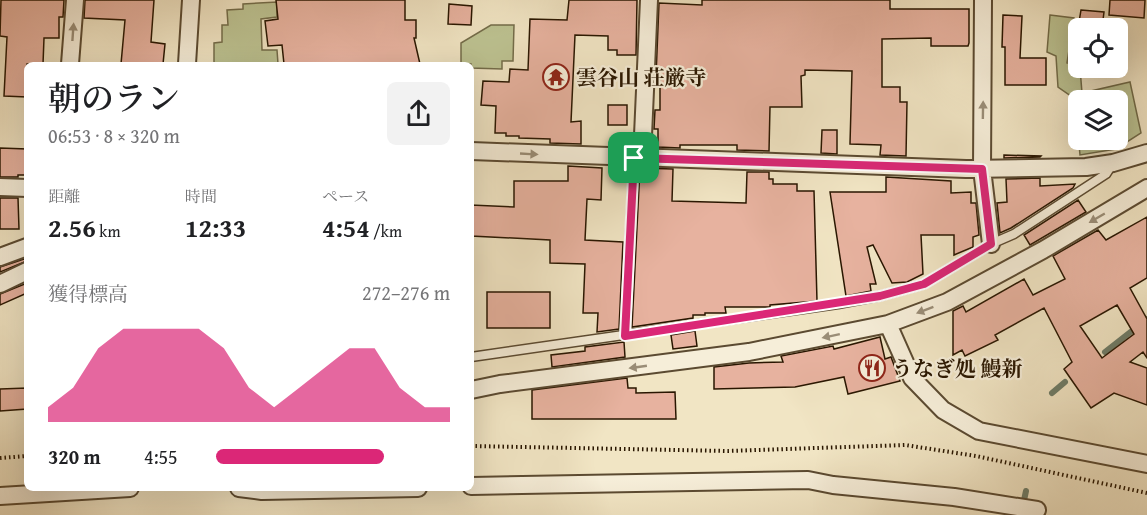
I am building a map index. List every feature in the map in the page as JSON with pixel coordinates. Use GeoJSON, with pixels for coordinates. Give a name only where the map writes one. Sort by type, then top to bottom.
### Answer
{"type":"FeatureCollection","features":[{"type":"Feature","properties":{"kind":"street"},"geometry":{"type":"LineString","coordinates":[[70,62],[75,0]]}},
{"type":"Feature","properties":{"kind":"street"},"geometry":{"type":"LineString","coordinates":[[187,62],[191,0]]}},
{"type":"Feature","properties":{"kind":"street"},"geometry":{"type":"LineString","coordinates":[[638,158],[649,0]]}},
{"type":"Feature","properties":{"kind":"street"},"geometry":{"type":"LineString","coordinates":[[983,0],[982,169],[991,244]]}},
{"type":"Feature","properties":{"kind":"street"},"geometry":{"type":"LineString","coordinates":[[474,151],[982,169],[1086,167],[1113,163],[1147,153]]}},
{"type":"Feature","properties":{"kind":"street"},"geometry":{"type":"LineString","coordinates":[[0,187],[24,188]]}},
{"type":"Feature","properties":{"kind":"street"},"geometry":{"type":"LineString","coordinates":[[474,389],[500,384],[749,352],[888,324],[947,302],[1147,188]]}},
{"type":"Feature","properties":{"kind":"street"},"geometry":{"type":"LineString","coordinates":[[0,257],[24,248]]}},
{"type":"Feature","properties":{"kind":"street"},"geometry":{"type":"LineString","coordinates":[[0,284],[24,272]]}},
{"type":"Feature","properties":{"kind":"street"},"geometry":{"type":"LineString","coordinates":[[888,324],[912,378],[943,410],[979,431],[1147,464]]}},
{"type":"Feature","properties":{"kind":"street"},"geometry":{"type":"LineString","coordinates":[[474,486],[808,480],[1027,508]]}},
{"type":"Feature","properties":{"kind":"street"},"geometry":{"type":"LineString","coordinates":[[0,496],[81,491]]}},
{"type":"Feature","properties":{"kind":"lane"},"geometry":{"type":"LineString","coordinates":[[625,336],[638,158]]}},
{"type":"Feature","properties":{"kind":"lane"},"geometry":{"type":"LineString","coordinates":[[474,357],[625,336],[880,296],[924,284],[991,244],[1014,234],[1106,174],[1112,168],[1113,163]]}},
{"type":"Feature","properties":{"kind":"path"},"geometry":{"type":"LineString","coordinates":[[474,446],[728,451],[905,445],[976,456],[1147,493]]}},
{"type":"Feature","properties":{"kind":"path"},"geometry":{"type":"LineString","coordinates":[[0,458],[24,456]]}},
{"type":"Feature","properties":{"kind":"green space"},"geometry":{"type":"Polygon","coordinates":[[[277,2],[277,17],[261,19],[262,50],[277,50],[278,62],[214,62],[214,43],[222,42],[222,25],[228,25],[227,10],[243,9],[243,4],[277,2]]]}},
{"type":"Feature","properties":{"kind":"green space"},"geometry":{"type":"Polygon","coordinates":[[[1050,15],[1074,18],[1068,18],[1068,78],[1081,78],[1082,90],[1068,90],[1068,94],[1058,87],[1056,56],[1047,52],[1050,15]]]}},
{"type":"Feature","properties":{"kind":"green space"},"geometry":{"type":"Polygon","coordinates":[[[491,25],[514,25],[513,61],[502,61],[502,69],[474,68],[474,62],[461,62],[461,43],[491,25]]]}},
{"type":"Feature","properties":{"kind":"green space"},"geometry":{"type":"Polygon","coordinates":[[[1130,82],[1141,133],[1128,141],[1128,90],[1095,90],[1130,82]]]}},
{"type":"Feature","properties":{"kind":"green space"},"geometry":{"type":"Polygon","coordinates":[[[1080,150],[1110,150],[1080,155],[1080,150]]]}},
{"type":"Feature","properties":{"kind":"building"},"geometry":{"type":"Polygon","coordinates":[[[1,0],[64,0],[63,17],[59,17],[59,38],[44,38],[43,62],[24,62],[24,97],[4,96],[7,37],[0,36],[1,0]]]}},
{"type":"Feature","properties":{"kind":"building"},"geometry":{"type":"Polygon","coordinates":[[[85,0],[154,0],[151,42],[165,44],[163,62],[121,62],[125,20],[84,18],[85,0]]]}},
{"type":"Feature","properties":{"kind":"building"},"geometry":{"type":"Polygon","coordinates":[[[276,0],[405,0],[405,20],[416,20],[416,38],[414,38],[420,62],[284,62],[282,45],[268,46],[265,21],[278,19],[276,0]]]}},
{"type":"Feature","properties":{"kind":"building"},"geometry":{"type":"Polygon","coordinates":[[[569,0],[637,0],[636,55],[617,55],[617,50],[608,50],[608,36],[575,35],[571,122],[581,121],[581,144],[550,143],[550,139],[519,138],[519,136],[506,136],[506,133],[495,133],[496,106],[481,105],[483,81],[509,82],[510,69],[528,70],[530,19],[567,20],[569,0]]]}},
{"type":"Feature","properties":{"kind":"building"},"geometry":{"type":"Polygon","coordinates":[[[702,0],[890,0],[890,9],[969,9],[969,43],[968,46],[931,46],[931,38],[882,39],[882,87],[900,87],[900,102],[907,102],[906,156],[880,155],[881,145],[850,144],[852,71],[805,70],[805,75],[801,76],[802,107],[770,107],[769,151],[737,150],[737,145],[658,147],[658,129],[654,129],[655,110],[660,110],[660,76],[656,76],[659,3],[702,5],[702,0]]]}},
{"type":"Feature","properties":{"kind":"building"},"geometry":{"type":"Polygon","coordinates":[[[1110,0],[1145,0],[1144,18],[1109,15],[1110,0]]]}},
{"type":"Feature","properties":{"kind":"building"},"geometry":{"type":"Polygon","coordinates":[[[449,4],[472,6],[471,25],[448,24],[449,4]]]}},
{"type":"Feature","properties":{"kind":"building"},"geometry":{"type":"Polygon","coordinates":[[[1081,10],[1104,12],[1103,18],[1080,18],[1081,10]]]}},
{"type":"Feature","properties":{"kind":"building"},"geometry":{"type":"Polygon","coordinates":[[[1003,15],[1022,16],[1020,58],[1046,58],[1046,85],[1005,85],[1005,47],[1002,47],[1003,15]]]}},
{"type":"Feature","properties":{"kind":"building"},"geometry":{"type":"Polygon","coordinates":[[[608,105],[627,105],[627,125],[608,125],[608,105]]]}},
{"type":"Feature","properties":{"kind":"building"},"geometry":{"type":"Polygon","coordinates":[[[822,130],[837,130],[837,154],[821,153],[822,130]]]}},
{"type":"Feature","properties":{"kind":"building"},"geometry":{"type":"Polygon","coordinates":[[[0,148],[24,149],[24,175],[0,177],[0,148]]]}},
{"type":"Feature","properties":{"kind":"building"},"geometry":{"type":"Polygon","coordinates":[[[1004,155],[1041,156],[1004,158],[1004,155]]]}},
{"type":"Feature","properties":{"kind":"building"},"geometry":{"type":"Polygon","coordinates":[[[568,166],[602,168],[601,200],[587,199],[585,240],[623,242],[619,329],[597,332],[598,313],[583,313],[585,264],[550,263],[550,240],[474,236],[474,205],[514,207],[514,181],[568,181],[568,166]]]}},
{"type":"Feature","properties":{"kind":"building"},"geometry":{"type":"Polygon","coordinates":[[[640,168],[673,169],[672,201],[746,203],[747,172],[769,172],[769,179],[773,179],[773,184],[797,184],[797,191],[814,191],[817,301],[770,305],[770,307],[725,307],[726,313],[705,313],[705,315],[693,315],[693,318],[632,327],[640,168]]]}},
{"type":"Feature","properties":{"kind":"building"},"geometry":{"type":"Polygon","coordinates":[[[886,177],[951,181],[951,193],[971,192],[971,203],[976,203],[979,235],[973,237],[973,247],[954,255],[954,235],[921,235],[923,274],[907,282],[892,283],[873,245],[867,247],[876,284],[870,284],[871,291],[846,296],[830,192],[886,192],[886,177]]]}},
{"type":"Feature","properties":{"kind":"building"},"geometry":{"type":"Polygon","coordinates":[[[1040,178],[1040,186],[1075,184],[1073,188],[1000,233],[997,203],[1007,202],[1006,179],[1040,178]]]}},
{"type":"Feature","properties":{"kind":"building"},"geometry":{"type":"Polygon","coordinates":[[[0,198],[18,198],[19,229],[0,229],[0,198]]]}},
{"type":"Feature","properties":{"kind":"building"},"geometry":{"type":"Polygon","coordinates":[[[1078,200],[1086,212],[1030,245],[1024,235],[1078,200]]]}},
{"type":"Feature","properties":{"kind":"building"},"geometry":{"type":"Polygon","coordinates":[[[1147,217],[1147,278],[1130,288],[1147,319],[1147,358],[1143,352],[1130,362],[1147,368],[1147,405],[1114,393],[1091,408],[1064,369],[1072,362],[1044,308],[995,335],[998,340],[965,356],[962,350],[953,355],[953,311],[963,306],[966,312],[1024,279],[1033,295],[1065,279],[1053,256],[1098,230],[1106,240],[1147,217]],[[1117,305],[1080,326],[1102,358],[1134,334],[1117,305]]]}},
{"type":"Feature","properties":{"kind":"building"},"geometry":{"type":"Polygon","coordinates":[[[24,259],[24,262],[0,272],[0,267],[24,259]]]}},
{"type":"Feature","properties":{"kind":"building"},"geometry":{"type":"Polygon","coordinates":[[[24,284],[24,294],[0,305],[0,294],[24,284]]]}},
{"type":"Feature","properties":{"kind":"building"},"geometry":{"type":"Polygon","coordinates":[[[487,292],[550,292],[550,328],[487,328],[487,292]]]}},
{"type":"Feature","properties":{"kind":"building"},"geometry":{"type":"Polygon","coordinates":[[[695,331],[697,346],[673,349],[671,335],[695,331]]]}},
{"type":"Feature","properties":{"kind":"building"},"geometry":{"type":"Polygon","coordinates":[[[880,337],[885,359],[891,357],[900,381],[848,394],[844,377],[795,387],[714,389],[714,367],[783,362],[781,356],[833,346],[834,349],[880,337]]]}},
{"type":"Feature","properties":{"kind":"building"},"geometry":{"type":"Polygon","coordinates":[[[624,342],[625,357],[552,367],[551,355],[585,351],[585,347],[624,342]]]}},
{"type":"Feature","properties":{"kind":"building"},"geometry":{"type":"Polygon","coordinates":[[[627,378],[628,388],[636,388],[636,393],[675,392],[676,419],[532,419],[532,390],[627,378]]]}},
{"type":"Feature","properties":{"kind":"building"},"geometry":{"type":"Polygon","coordinates":[[[24,388],[24,409],[0,411],[0,389],[24,388]]]}},
{"type":"Feature","properties":{"kind":"waterway"},"geometry":{"type":"LineString","coordinates":[[1105,352],[1147,319]]}},
{"type":"Feature","properties":{"kind":"waterway"},"geometry":{"type":"LineString","coordinates":[[1052,393],[1065,382]]}},
{"type":"Feature","properties":{"kind":"waterway"},"geometry":{"type":"LineString","coordinates":[[1023,505],[1026,491]]}},
{"type":"Feature","properties":{"kind":"place","name":"雲谷山 荘厳寺"},"geometry":{"type":"Point","coordinates":[556,77]}},
{"type":"Feature","properties":{"kind":"place","name":"うなぎ処 鰻新"},"geometry":{"type":"Point","coordinates":[872,368]}},
{"type":"Feature","properties":{"kind":"route"},"geometry":{"type":"LineString","coordinates":[[634,158],[982,169],[991,244],[924,284],[880,296],[625,336],[634,158]]}}]}
